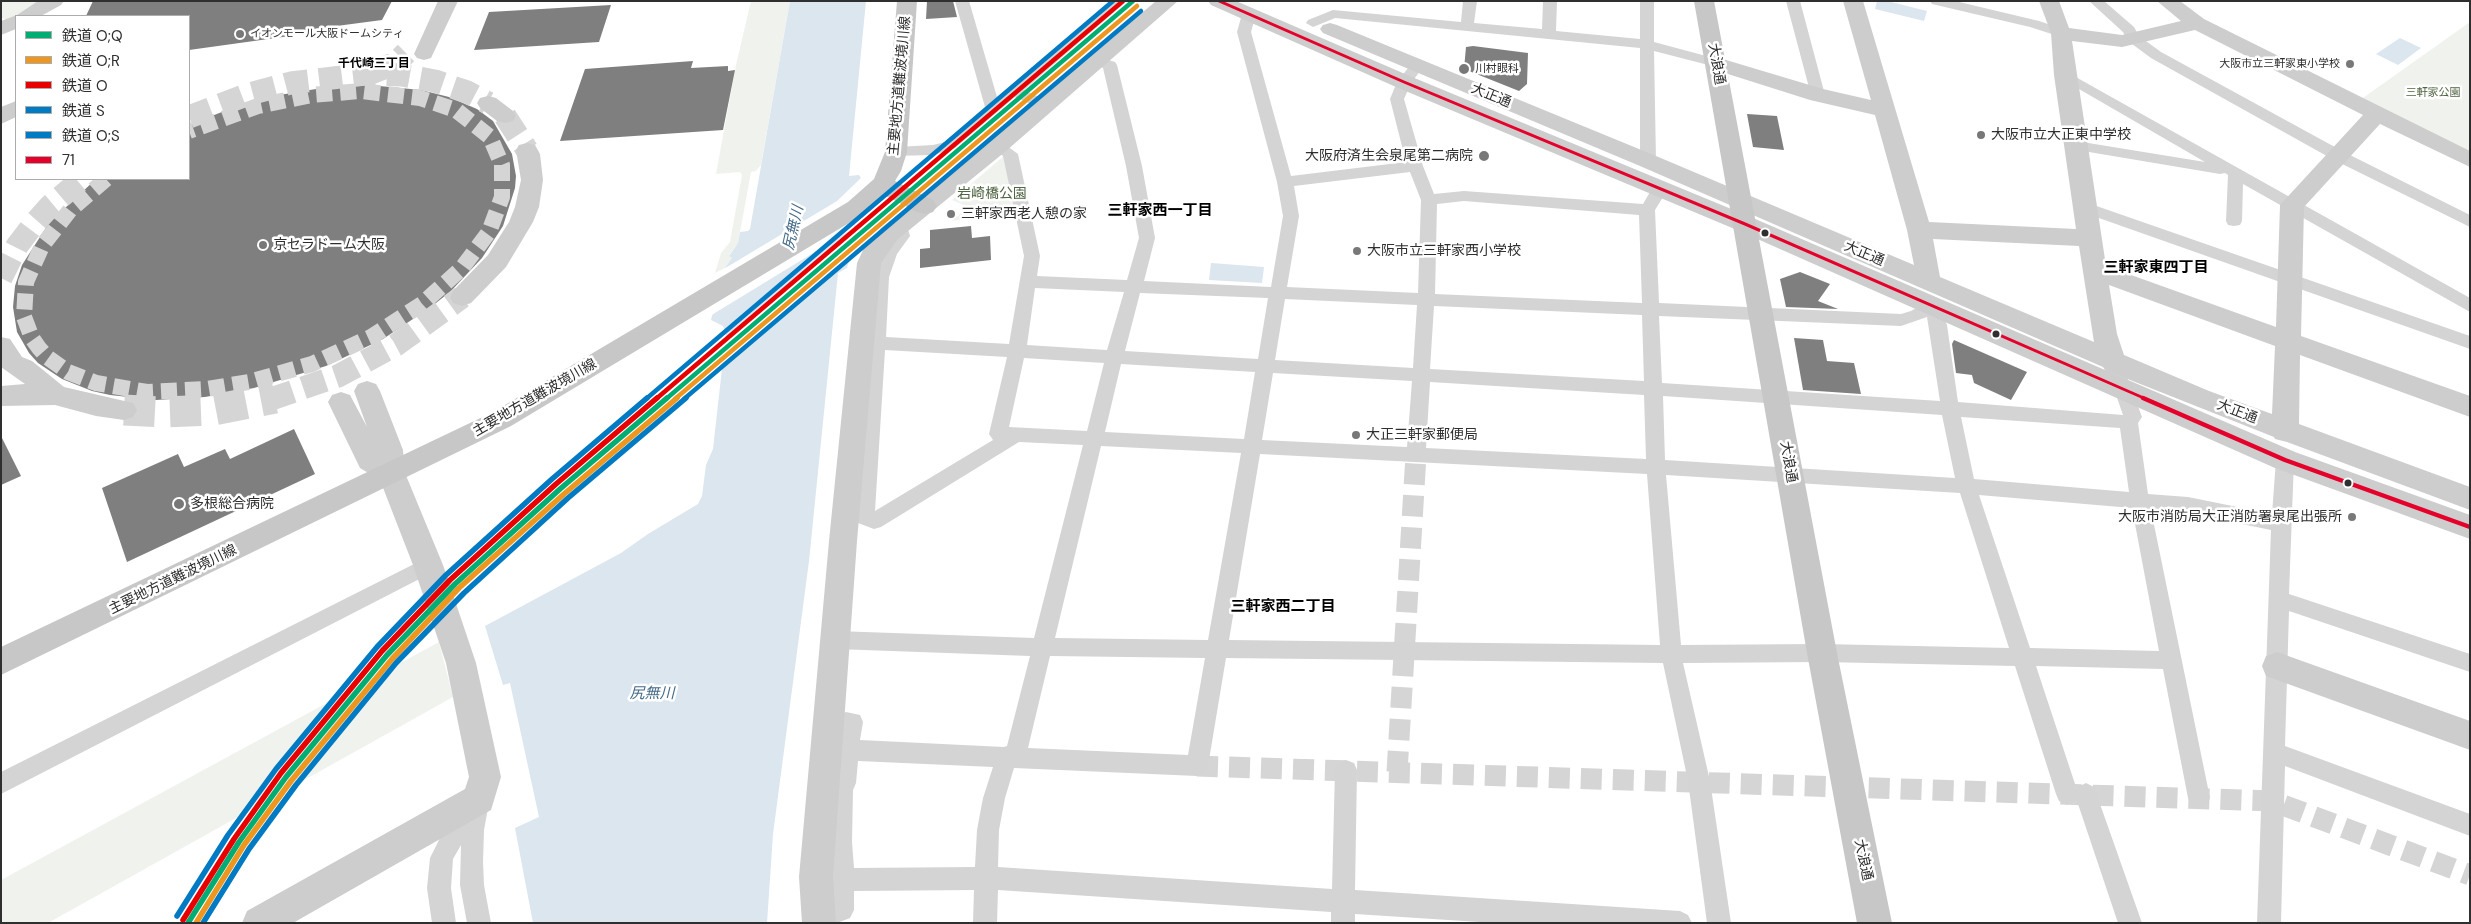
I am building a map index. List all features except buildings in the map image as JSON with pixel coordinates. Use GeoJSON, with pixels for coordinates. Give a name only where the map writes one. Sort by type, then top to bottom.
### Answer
{"type":"FeatureCollection","features":[{"type":"Feature","properties":{"kind":"main road","name":"主要地方道難波境川線"},"geometry":{"type":"LineString","coordinates":[[1,662],[502,420],[856,208],[882,184],[890,171],[896,152],[907,1]]}},
{"type":"Feature","properties":{"kind":"main road","name":"大浪通"},"geometry":{"type":"LineString","coordinates":[[1704,1],[1822,653],[1876,923]]}},
{"type":"Feature","properties":{"kind":"main road"},"geometry":{"type":"LineString","coordinates":[[882,184],[925,206]]}},
{"type":"Feature","properties":{"kind":"street"},"geometry":{"type":"LineString","coordinates":[[28,15],[54,1]]}},
{"type":"Feature","properties":{"kind":"street"},"geometry":{"type":"LineString","coordinates":[[432,1],[415,54],[448,1]]}},
{"type":"Feature","properties":{"kind":"street"},"geometry":{"type":"LineString","coordinates":[[962,1],[993,109]]}},
{"type":"Feature","properties":{"kind":"street"},"geometry":{"type":"LineString","coordinates":[[896,152],[934,150],[950,145],[1120,1]]}},
{"type":"Feature","properties":{"kind":"street"},"geometry":{"type":"LineString","coordinates":[[846,722],[852,722],[839,752],[816,877],[834,917],[842,910],[842,846],[838,846],[841,784],[845,783],[839,752],[836,640],[866,277],[874,252],[882,240],[998,146],[1168,1]]}},
{"type":"Feature","properties":{"kind":"street","name":"大正通"},"geometry":{"type":"LineString","coordinates":[[1218,1],[1255,8],[1313,23],[1410,74],[1648,161],[1743,213],[1931,294],[2114,363],[2285,432],[2470,499]]}},
{"type":"Feature","properties":{"kind":"street"},"geometry":{"type":"LineString","coordinates":[[1365,1],[1369,17]]}},
{"type":"Feature","properties":{"kind":"street"},"geometry":{"type":"LineString","coordinates":[[1467,27],[1470,1]]}},
{"type":"Feature","properties":{"kind":"street"},"geometry":{"type":"LineString","coordinates":[[1549,34],[1550,1]]}},
{"type":"Feature","properties":{"kind":"street"},"geometry":{"type":"LineString","coordinates":[[1647,1],[1648,161]]}},
{"type":"Feature","properties":{"kind":"street"},"geometry":{"type":"LineString","coordinates":[[1793,1],[1818,95]]}},
{"type":"Feature","properties":{"kind":"street"},"geometry":{"type":"LineString","coordinates":[[1853,1],[1919,230],[1938,325],[1959,458],[1967,486],[2022,657],[2130,923]]}},
{"type":"Feature","properties":{"kind":"street"},"geometry":{"type":"LineString","coordinates":[[1937,1],[2034,24],[2061,33],[2122,40],[2197,23]]}},
{"type":"Feature","properties":{"kind":"street"},"geometry":{"type":"LineString","coordinates":[[1992,1],[1996,15]]}},
{"type":"Feature","properties":{"kind":"street"},"geometry":{"type":"LineString","coordinates":[[2049,1],[2061,33],[2065,75],[2104,334],[2133,417],[2129,422],[2140,500],[2199,798]]}},
{"type":"Feature","properties":{"kind":"street"},"geometry":{"type":"LineString","coordinates":[[2096,1],[2129,30],[2133,38],[2156,55],[2339,156],[2470,222]]}},
{"type":"Feature","properties":{"kind":"street"},"geometry":{"type":"LineString","coordinates":[[2167,1],[2197,23],[2470,160]]}},
{"type":"Feature","properties":{"kind":"street"},"geometry":{"type":"LineString","coordinates":[[839,752],[1011,756],[1197,766],[1291,216],[1285,182],[1244,32],[1255,8]]}},
{"type":"Feature","properties":{"kind":"street","name":"大正通"},"geometry":{"type":"LineString","coordinates":[[1255,8],[1410,74],[1660,189],[1743,213]]}},
{"type":"Feature","properties":{"kind":"street"},"geometry":{"type":"LineString","coordinates":[[1313,23],[1334,14],[1646,45],[1716,63],[1818,95],[1883,110]]}},
{"type":"Feature","properties":{"kind":"street"},"geometry":{"type":"LineString","coordinates":[[1,29],[15,22]]}},
{"type":"Feature","properties":{"kind":"street"},"geometry":{"type":"LineString","coordinates":[[1,34],[15,41]]}},
{"type":"Feature","properties":{"kind":"street"},"geometry":{"type":"LineString","coordinates":[[985,923],[988,878],[988,830],[994,798],[1011,756],[1041,647],[1114,358],[1147,238],[1134,166],[1110,65],[1099,61]]}},
{"type":"Feature","properties":{"kind":"street"},"geometry":{"type":"LineString","coordinates":[[1410,74],[1397,99],[1415,166],[1429,200],[1426,299],[1416,455]]}},
{"type":"Feature","properties":{"kind":"street"},"geometry":{"type":"LineString","coordinates":[[2065,75],[2470,306]]}},
{"type":"Feature","properties":{"kind":"street"},"geometry":{"type":"LineString","coordinates":[[1014,91],[1045,105]]}},
{"type":"Feature","properties":{"kind":"street"},"geometry":{"type":"LineString","coordinates":[[1,117],[15,109]]}},
{"type":"Feature","properties":{"kind":"street"},"geometry":{"type":"LineString","coordinates":[[2285,432],[2292,206],[2377,114]]}},
{"type":"Feature","properties":{"kind":"street"},"geometry":{"type":"LineString","coordinates":[[998,146],[1010,154],[1032,256],[1017,351],[998,434],[1656,467],[1967,486],[2188,505],[2281,524]]}},
{"type":"Feature","properties":{"kind":"street"},"geometry":{"type":"LineString","coordinates":[[2076,146],[2234,172]]}},
{"type":"Feature","properties":{"kind":"street"},"geometry":{"type":"LineString","coordinates":[[462,297],[497,261],[521,222],[527,207],[532,180],[527,150]]}},
{"type":"Feature","properties":{"kind":"street"},"geometry":{"type":"LineString","coordinates":[[1285,182],[1415,166]]}},
{"type":"Feature","properties":{"kind":"street"},"geometry":{"type":"LineString","coordinates":[[2234,172],[2234,221]]}},
{"type":"Feature","properties":{"kind":"street"},"geometry":{"type":"LineString","coordinates":[[1660,189],[1647,210],[1651,389],[1656,467],[1671,654],[1699,781],[1718,923]]}},
{"type":"Feature","properties":{"kind":"street"},"geometry":{"type":"LineString","coordinates":[[1429,200],[1464,196],[1647,210]]}},
{"type":"Feature","properties":{"kind":"street"},"geometry":{"type":"LineString","coordinates":[[2085,207],[2470,343]]}},
{"type":"Feature","properties":{"kind":"street"},"geometry":{"type":"LineString","coordinates":[[900,226],[902,236],[889,253],[881,277],[865,516],[874,521],[1016,435]]}},
{"type":"Feature","properties":{"kind":"street"},"geometry":{"type":"LineString","coordinates":[[1919,230],[2090,238]]}},
{"type":"Feature","properties":{"kind":"street"},"geometry":{"type":"LineString","coordinates":[[2095,271],[2470,407]]}},
{"type":"Feature","properties":{"kind":"street"},"geometry":{"type":"LineString","coordinates":[[1029,282],[1901,320],[1916,316],[1931,294]]}},
{"type":"Feature","properties":{"kind":"street","name":"大正通"},"geometry":{"type":"LineString","coordinates":[[1931,294],[2124,390],[2285,460],[2470,527]]}},
{"type":"Feature","properties":{"kind":"street"},"geometry":{"type":"LineString","coordinates":[[877,343],[1776,396],[2129,422]]}},
{"type":"Feature","properties":{"kind":"street"},"geometry":{"type":"LineString","coordinates":[[1,390],[7,355],[55,395]]}},
{"type":"Feature","properties":{"kind":"street"},"geometry":{"type":"LineString","coordinates":[[367,391],[389,450],[391,473],[428,565],[461,663],[472,710],[485,777],[478,799],[473,830],[471,862],[472,885],[479,923]]}},
{"type":"Feature","properties":{"kind":"street"},"geometry":{"type":"LineString","coordinates":[[1,396],[20,394],[55,395],[89,404],[124,410]]}},
{"type":"Feature","properties":{"kind":"street"},"geometry":{"type":"LineString","coordinates":[[341,402],[370,460],[391,473]]}},
{"type":"Feature","properties":{"kind":"street"},"geometry":{"type":"LineString","coordinates":[[2269,923],[2281,524],[2285,460]]}},
{"type":"Feature","properties":{"kind":"street"},"geometry":{"type":"LineString","coordinates":[[1,784],[428,565]]}},
{"type":"Feature","properties":{"kind":"street"},"geometry":{"type":"LineString","coordinates":[[2279,599],[2470,663]]}},
{"type":"Feature","properties":{"kind":"street"},"geometry":{"type":"LineString","coordinates":[[836,640],[1041,647],[1216,650],[1671,654],[1822,653],[2172,660]]}},
{"type":"Feature","properties":{"kind":"street"},"geometry":{"type":"LineString","coordinates":[[2277,666],[2470,736]]}},
{"type":"Feature","properties":{"kind":"street"},"geometry":{"type":"LineString","coordinates":[[2274,752],[2470,825]]}},
{"type":"Feature","properties":{"kind":"street"},"geometry":{"type":"LineString","coordinates":[[1343,912],[1346,770]]}},
{"type":"Feature","properties":{"kind":"street"},"geometry":{"type":"LineString","coordinates":[[259,923],[478,799]]}},
{"type":"Feature","properties":{"kind":"street"},"geometry":{"type":"LineString","coordinates":[[444,923],[439,888],[442,858],[456,828],[478,799]]}},
{"type":"Feature","properties":{"kind":"street"},"geometry":{"type":"LineString","coordinates":[[842,880],[988,878],[1343,912],[1680,923]]}},
{"type":"Feature","properties":{"kind":"green space"},"geometry":{"type":"Polygon","coordinates":[[[1,1],[43,1],[9,20],[1,18],[1,1]]]}},
{"type":"Feature","properties":{"kind":"green space"},"geometry":{"type":"Polygon","coordinates":[[[751,1],[790,1],[761,165],[756,171],[751,172],[738,243],[729,255],[732,259],[725,268],[715,273],[721,253],[730,242],[742,175],[740,172],[716,174],[736,65],[751,1]]]}},
{"type":"Feature","properties":{"kind":"green space","name":"三軒家公園"},"geometry":{"type":"Polygon","coordinates":[[[2470,22],[2470,154],[2360,100],[2470,22]]]}},
{"type":"Feature","properties":{"kind":"green space","name":"岩崎橋公園"},"geometry":{"type":"Polygon","coordinates":[[[1004,156],[1018,211],[952,221],[968,207],[952,200],[1004,156]]]}},
{"type":"Feature","properties":{"kind":"green space"},"geometry":{"type":"Polygon","coordinates":[[[439,642],[453,697],[48,923],[1,923],[1,880],[439,642]]]}},
{"type":"Feature","properties":{"kind":"water","name":"尻無川"},"geometry":{"type":"Polygon","coordinates":[[[790,1],[866,1],[849,176],[859,175],[861,178],[856,185],[854,209],[856,237],[847,268],[838,273],[809,561],[773,834],[767,923],[533,923],[515,828],[539,817],[510,683],[503,685],[485,626],[621,553],[648,534],[698,504],[702,496],[706,465],[713,449],[726,333],[723,326],[711,320],[725,268],[732,258],[729,256],[738,243],[740,232],[750,229],[790,1]]]}},
{"type":"Feature","properties":{"kind":"water"},"geometry":{"type":"Polygon","coordinates":[[[1877,1],[1887,1],[1927,11],[1924,21],[1875,9],[1877,1]]]}},
{"type":"Feature","properties":{"kind":"water"},"geometry":{"type":"Polygon","coordinates":[[[2400,38],[2421,48],[2398,65],[2376,54],[2400,38]]]}},
{"type":"Feature","properties":{"kind":"water"},"geometry":{"type":"Polygon","coordinates":[[[1211,263],[1264,267],[1262,283],[1209,280],[1211,263]]]}},
{"type":"Feature","properties":{"kind":"pier"},"geometry":{"type":"Polygon","coordinates":[[[863,176],[864,179],[858,186],[857,191],[854,228],[710,316],[722,270],[837,201],[863,176]]]}},
{"type":"Feature","properties":{"kind":"pier"},"geometry":{"type":"Polygon","coordinates":[[[855,231],[857,241],[854,254],[719,369],[722,344],[855,231]]]}},
{"type":"Feature","properties":{"kind":"tunnel"},"geometry":{"type":"LineString","coordinates":[[371,73],[396,63],[406,53]]}},
{"type":"Feature","properties":{"kind":"tunnel"},"geometry":{"type":"LineString","coordinates":[[190,117],[249,94],[291,83],[365,74],[401,75],[435,81],[467,92],[488,103]]}},
{"type":"Feature","properties":{"kind":"tunnel"},"geometry":{"type":"LineString","coordinates":[[105,180],[70,210],[42,246],[26,282],[24,317],[32,338],[39,348],[47,357],[68,372],[96,383],[147,392],[207,389],[249,382],[312,364],[371,337],[422,304],[462,268],[489,232],[502,197],[502,165],[490,137],[456,110],[420,98],[361,91],[311,95],[258,106],[190,131]]}},
{"type":"Feature","properties":{"kind":"tunnel"},"geometry":{"type":"LineString","coordinates":[[505,116],[527,150]]}},
{"type":"Feature","properties":{"kind":"tunnel"},"geometry":{"type":"LineString","coordinates":[[1,278],[17,246],[33,225],[50,206],[81,180]]}},
{"type":"Feature","properties":{"kind":"tunnel"},"geometry":{"type":"LineString","coordinates":[[273,398],[338,376],[396,345],[462,297]]}},
{"type":"Feature","properties":{"kind":"tunnel"},"geometry":{"type":"LineString","coordinates":[[124,410],[162,412],[213,410],[273,398]]}},
{"type":"Feature","properties":{"kind":"tunnel"},"geometry":{"type":"LineString","coordinates":[[1397,772],[1416,455]]}},
{"type":"Feature","properties":{"kind":"tunnel"},"geometry":{"type":"LineString","coordinates":[[1197,766],[2272,801],[2470,875]]}},
{"type":"Feature","properties":{"kind":"rail line","name":"O;S"},"geometry":{"type":"LineString","coordinates":[[177,916],[228,835],[276,769],[377,647],[446,575],[552,479],[1113,1]]}},
{"type":"Feature","properties":{"kind":"rail line","name":"O"},"geometry":{"type":"LineString","coordinates":[[183,920],[234,839],[281,773],[382,651],[450,580],[556,484],[1123,1]]}},
{"type":"Feature","properties":{"kind":"rail line","name":"O;Q"},"geometry":{"type":"LineString","coordinates":[[188,923],[239,842],[286,777],[387,655],[455,584],[560,489],[1133,1]]}},
{"type":"Feature","properties":{"kind":"rail line","name":"O;R"},"geometry":{"type":"LineString","coordinates":[[196,923],[244,845],[291,781],[392,659],[459,588],[564,494],[1137,6]]}},
{"type":"Feature","properties":{"kind":"rail line","name":"S"},"geometry":{"type":"LineString","coordinates":[[203,923],[249,849],[296,785],[396,663],[464,593],[568,498],[1141,11]]}},
{"type":"Feature","properties":{"kind":"transit line","name":"71"},"geometry":{"type":"LineString","coordinates":[[1219,1],[1404,82],[1745,224],[2285,460],[2470,527]]}},
{"type":"Feature","properties":{"kind":"place","name":"イオンモール大阪ドームシティ"},"geometry":{"type":"Point","coordinates":[240,34]}},
{"type":"Feature","properties":{"kind":"place","name":"大阪市立三軒家東小学校"},"geometry":{"type":"Point","coordinates":[2350,64]}},
{"type":"Feature","properties":{"kind":"place","name":"川村眼科"},"geometry":{"type":"Point","coordinates":[1464,69]}},
{"type":"Feature","properties":{"kind":"place","name":"大阪市立大正東中学校"},"geometry":{"type":"Point","coordinates":[1981,135]}},
{"type":"Feature","properties":{"kind":"place","name":"大阪府済生会泉尾第二病院"},"geometry":{"type":"Point","coordinates":[1484,156]}},
{"type":"Feature","properties":{"kind":"place","name":"三軒家西老人憩の家"},"geometry":{"type":"Point","coordinates":[951,214]}},
{"type":"Feature","properties":{"kind":"place","name":"京セラドーム大阪"},"geometry":{"type":"Point","coordinates":[263,245]}},
{"type":"Feature","properties":{"kind":"place","name":"大阪市立三軒家西小学校"},"geometry":{"type":"Point","coordinates":[1357,251]}},
{"type":"Feature","properties":{"kind":"place","name":"大正三軒家郵便局"},"geometry":{"type":"Point","coordinates":[1356,435]}},
{"type":"Feature","properties":{"kind":"place","name":"多根総合病院"},"geometry":{"type":"Point","coordinates":[179,504]}},
{"type":"Feature","properties":{"kind":"place","name":"大阪市消防局大正消防署泉尾出張所"},"geometry":{"type":"Point","coordinates":[2352,517]}},
{"type":"Feature","properties":{"kind":"district","name":"千代崎三丁目"},"geometry":{"type":"Point","coordinates":[374,64]}},
{"type":"Feature","properties":{"kind":"district","name":"三軒家西一丁目"},"geometry":{"type":"Point","coordinates":[1160,211]}},
{"type":"Feature","properties":{"kind":"district","name":"三軒家東四丁目"},"geometry":{"type":"Point","coordinates":[2156,268]}},
{"type":"Feature","properties":{"kind":"district","name":"三軒家西二丁目"},"geometry":{"type":"Point","coordinates":[1283,607]}}]}
